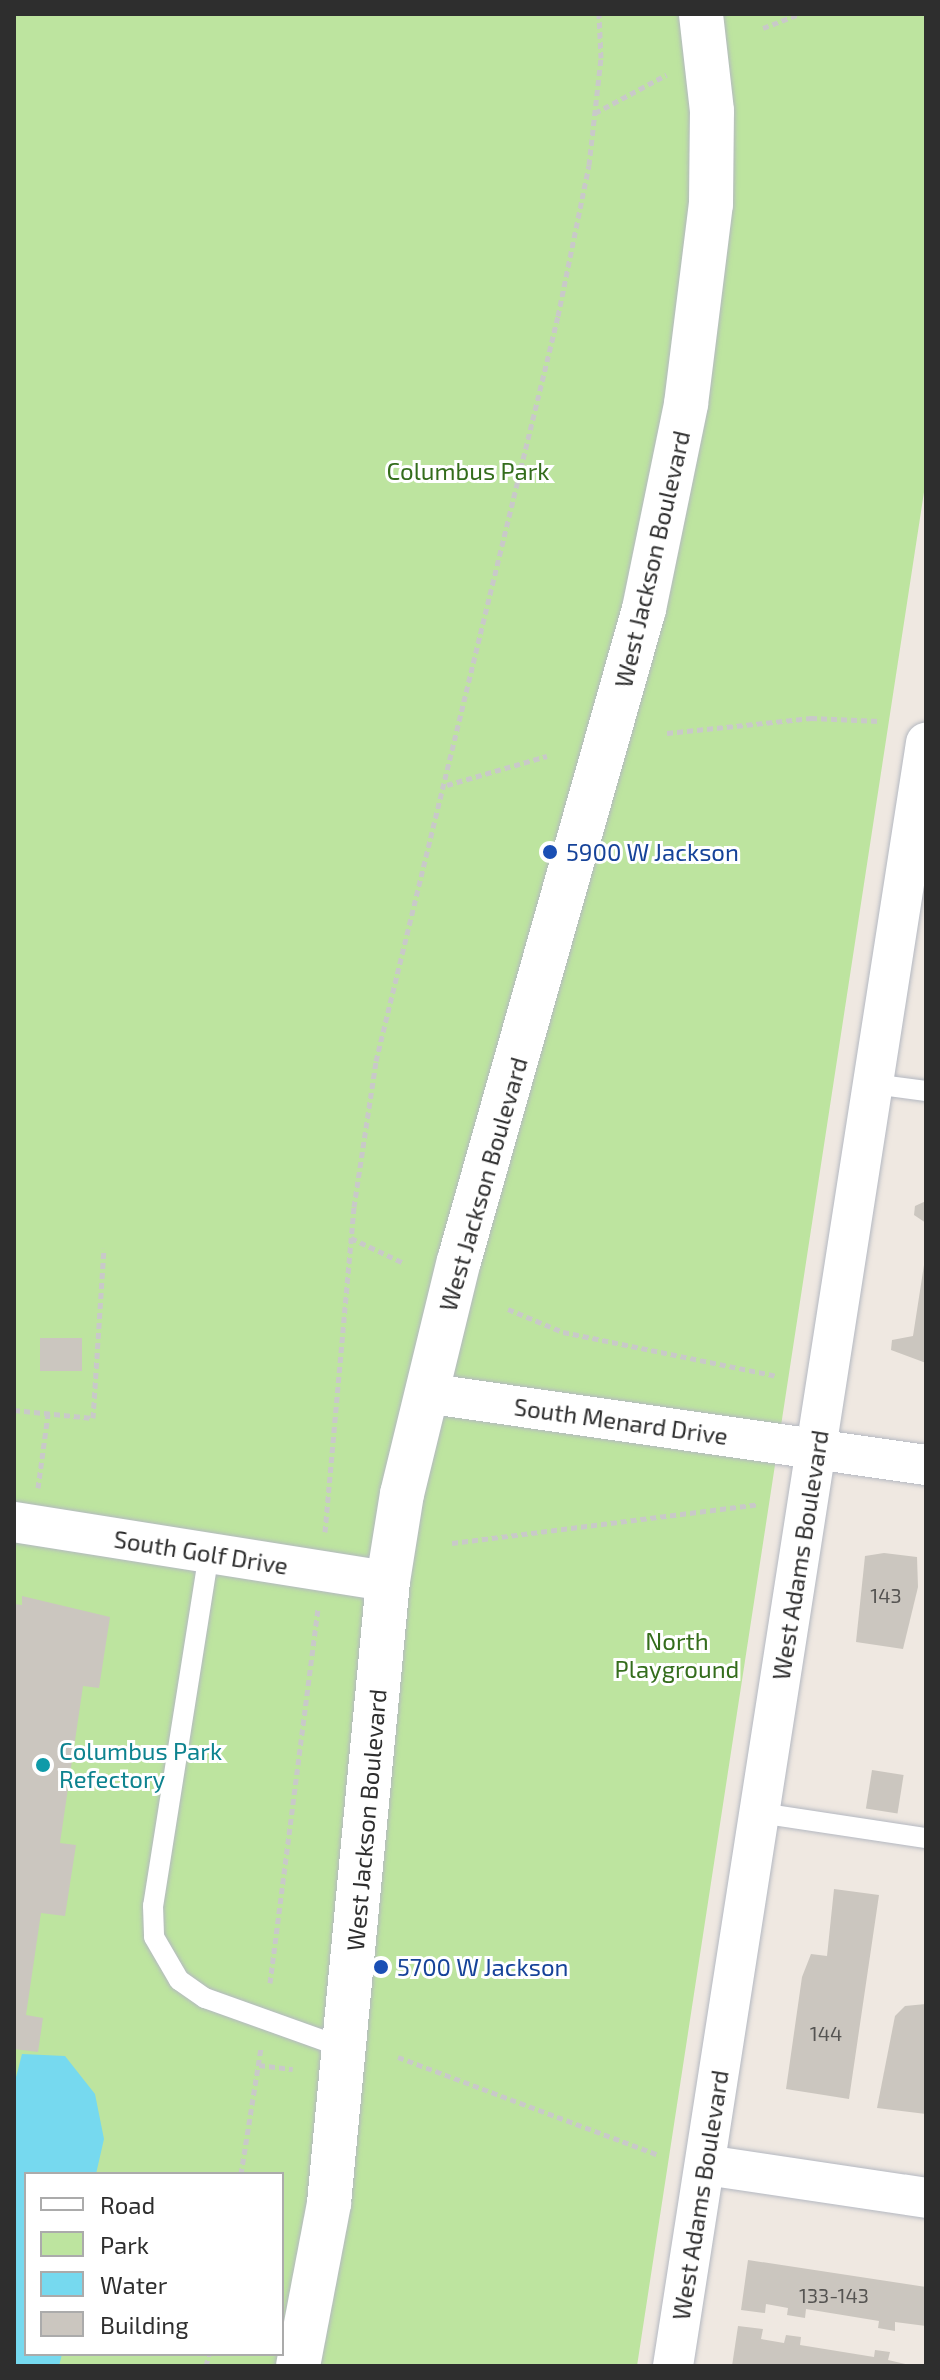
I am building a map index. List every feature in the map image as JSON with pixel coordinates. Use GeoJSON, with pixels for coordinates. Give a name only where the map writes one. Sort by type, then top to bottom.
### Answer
{"type":"FeatureCollection","features":[{"type":"Feature","properties":{"kind":"street","name":"West Jackson Boulevard"},"geometry":{"type":"LineString","coordinates":[[298,2366],[327,2218],[388,1581],[425,1393],[598,781],[670,492],[711,204],[712,111],[701,14]]}},
{"type":"Feature","properties":{"kind":"street","name":"West Adams Boulevard"},"geometry":{"type":"LineString","coordinates":[[673,2366],[926,743]]}},
{"type":"Feature","properties":{"kind":"street","name":"South Menard Drive"},"geometry":{"type":"LineString","coordinates":[[425,1393],[926,1465]]}},
{"type":"Feature","properties":{"kind":"street","name":"South Golf Drive"},"geometry":{"type":"LineString","coordinates":[[24,1524],[388,1581]]}},
{"type":"Feature","properties":{"kind":"street"},"geometry":{"type":"LineString","coordinates":[[706,2165],[926,2198]]}},
{"type":"Feature","properties":{"kind":"lane"},"geometry":{"type":"LineString","coordinates":[[873,1084],[926,1091]]}},
{"type":"Feature","properties":{"kind":"lane"},"geometry":{"type":"LineString","coordinates":[[209,1553],[153,1906],[154,1937],[179,1980],[205,1998],[345,2048]]}},
{"type":"Feature","properties":{"kind":"lane"},"geometry":{"type":"LineString","coordinates":[[760,1813],[926,1838]]}},
{"type":"Feature","properties":{"kind":"path"},"geometry":{"type":"LineString","coordinates":[[325,1535],[351,1238],[376,1061],[446,785],[558,316],[595,114],[599,14]]}},
{"type":"Feature","properties":{"kind":"path"},"geometry":{"type":"LineString","coordinates":[[763,28],[800,14]]}},
{"type":"Feature","properties":{"kind":"path"},"geometry":{"type":"LineString","coordinates":[[595,114],[666,75]]}},
{"type":"Feature","properties":{"kind":"path"},"geometry":{"type":"LineString","coordinates":[[667,733],[811,718],[880,721]]}},
{"type":"Feature","properties":{"kind":"path"},"geometry":{"type":"LineString","coordinates":[[446,785],[547,756]]}},
{"type":"Feature","properties":{"kind":"path"},"geometry":{"type":"LineString","coordinates":[[351,1238],[404,1263]]}},
{"type":"Feature","properties":{"kind":"path"},"geometry":{"type":"LineString","coordinates":[[14,1410],[93,1418],[104,1248]]}},
{"type":"Feature","properties":{"kind":"path"},"geometry":{"type":"LineString","coordinates":[[508,1309],[563,1332],[777,1376]]}},
{"type":"Feature","properties":{"kind":"path"},"geometry":{"type":"LineString","coordinates":[[24,1524],[48,1414]]}},
{"type":"Feature","properties":{"kind":"path"},"geometry":{"type":"LineString","coordinates":[[452,1543],[759,1504]]}},
{"type":"Feature","properties":{"kind":"path"},"geometry":{"type":"LineString","coordinates":[[270,1983],[319,1603]]}},
{"type":"Feature","properties":{"kind":"path"},"geometry":{"type":"LineString","coordinates":[[241,2172],[261,2048]]}},
{"type":"Feature","properties":{"kind":"path"},"geometry":{"type":"LineString","coordinates":[[398,2057],[659,2155]]}},
{"type":"Feature","properties":{"kind":"path"},"geometry":{"type":"LineString","coordinates":[[258,2065],[293,2069]]}},
{"type":"Feature","properties":{"kind":"green space","name":"Columbus Park"},"geometry":{"type":"Polygon","coordinates":[[[14,14],[926,14],[926,479],[637,2366],[14,2366],[14,14]]]}},
{"type":"Feature","properties":{"kind":"water"},"geometry":{"type":"Polygon","coordinates":[[[22,2054],[65,2056],[95,2094],[104,2139],[96,2172],[24,2172],[24,2356],[62,2356],[59,2366],[14,2366],[14,2085],[22,2054]]]}},
{"type":"Feature","properties":{"kind":"building"},"geometry":{"type":"Polygon","coordinates":[[[926,1201],[926,1223],[914,1215],[915,1206],[926,1201]]]}},
{"type":"Feature","properties":{"kind":"building"},"geometry":{"type":"Polygon","coordinates":[[[924,1265],[926,1363],[891,1350],[892,1340],[913,1336],[924,1265]]]}},
{"type":"Feature","properties":{"kind":"building"},"geometry":{"type":"Polygon","coordinates":[[[40,1338],[82,1338],[82,1371],[40,1371],[40,1338]]]}},
{"type":"Feature","properties":{"kind":"building"},"geometry":{"type":"Polygon","coordinates":[[[884,1553],[917,1557],[918,1587],[903,1649],[856,1642],[865,1556],[884,1553]]]}},
{"type":"Feature","properties":{"kind":"building","name":"Columbus Park Refectory"},"geometry":{"type":"Polygon","coordinates":[[[22,1596],[110,1617],[99,1688],[83,1686],[60,1843],[76,1845],[65,1916],[41,1913],[26,2015],[43,2018],[38,2052],[14,2049],[14,1604],[22,1605],[22,1596]]]}},
{"type":"Feature","properties":{"kind":"building"},"geometry":{"type":"Polygon","coordinates":[[[872,1770],[904,1775],[898,1814],[866,1809],[872,1770]]]}},
{"type":"Feature","properties":{"kind":"building"},"geometry":{"type":"Polygon","coordinates":[[[834,1889],[879,1895],[849,2099],[786,2089],[802,1977],[811,1954],[827,1956],[834,1889]]]}},
{"type":"Feature","properties":{"kind":"building"},"geometry":{"type":"Polygon","coordinates":[[[926,2004],[926,2114],[877,2108],[895,2016],[905,2006],[926,2004]]]}},
{"type":"Feature","properties":{"kind":"building"},"geometry":{"type":"Polygon","coordinates":[[[748,2260],[926,2287],[926,2326],[895,2322],[895,2331],[878,2328],[879,2321],[806,2309],[805,2318],[787,2315],[788,2308],[766,2304],[765,2313],[741,2310],[748,2260]]]}},
{"type":"Feature","properties":{"kind":"building"},"geometry":{"type":"Polygon","coordinates":[[[738,2326],[763,2329],[761,2339],[784,2343],[786,2335],[801,2337],[800,2345],[874,2357],[875,2350],[890,2352],[888,2360],[914,2366],[732,2366],[738,2326]]]}},
{"type":"Feature","properties":{"kind":"place","name":"5900 W Jackson"},"geometry":{"type":"Point","coordinates":[550,852]}},
{"type":"Feature","properties":{"kind":"place","name":"Columbus Park Refectory"},"geometry":{"type":"Point","coordinates":[43,1765]}},
{"type":"Feature","properties":{"kind":"place","name":"5700 W Jackson"},"geometry":{"type":"Point","coordinates":[381,1967]}},
{"type":"Feature","properties":{"kind":"park label","name":"North Playground"},"geometry":{"type":"Point","coordinates":[677,1655]}}]}
